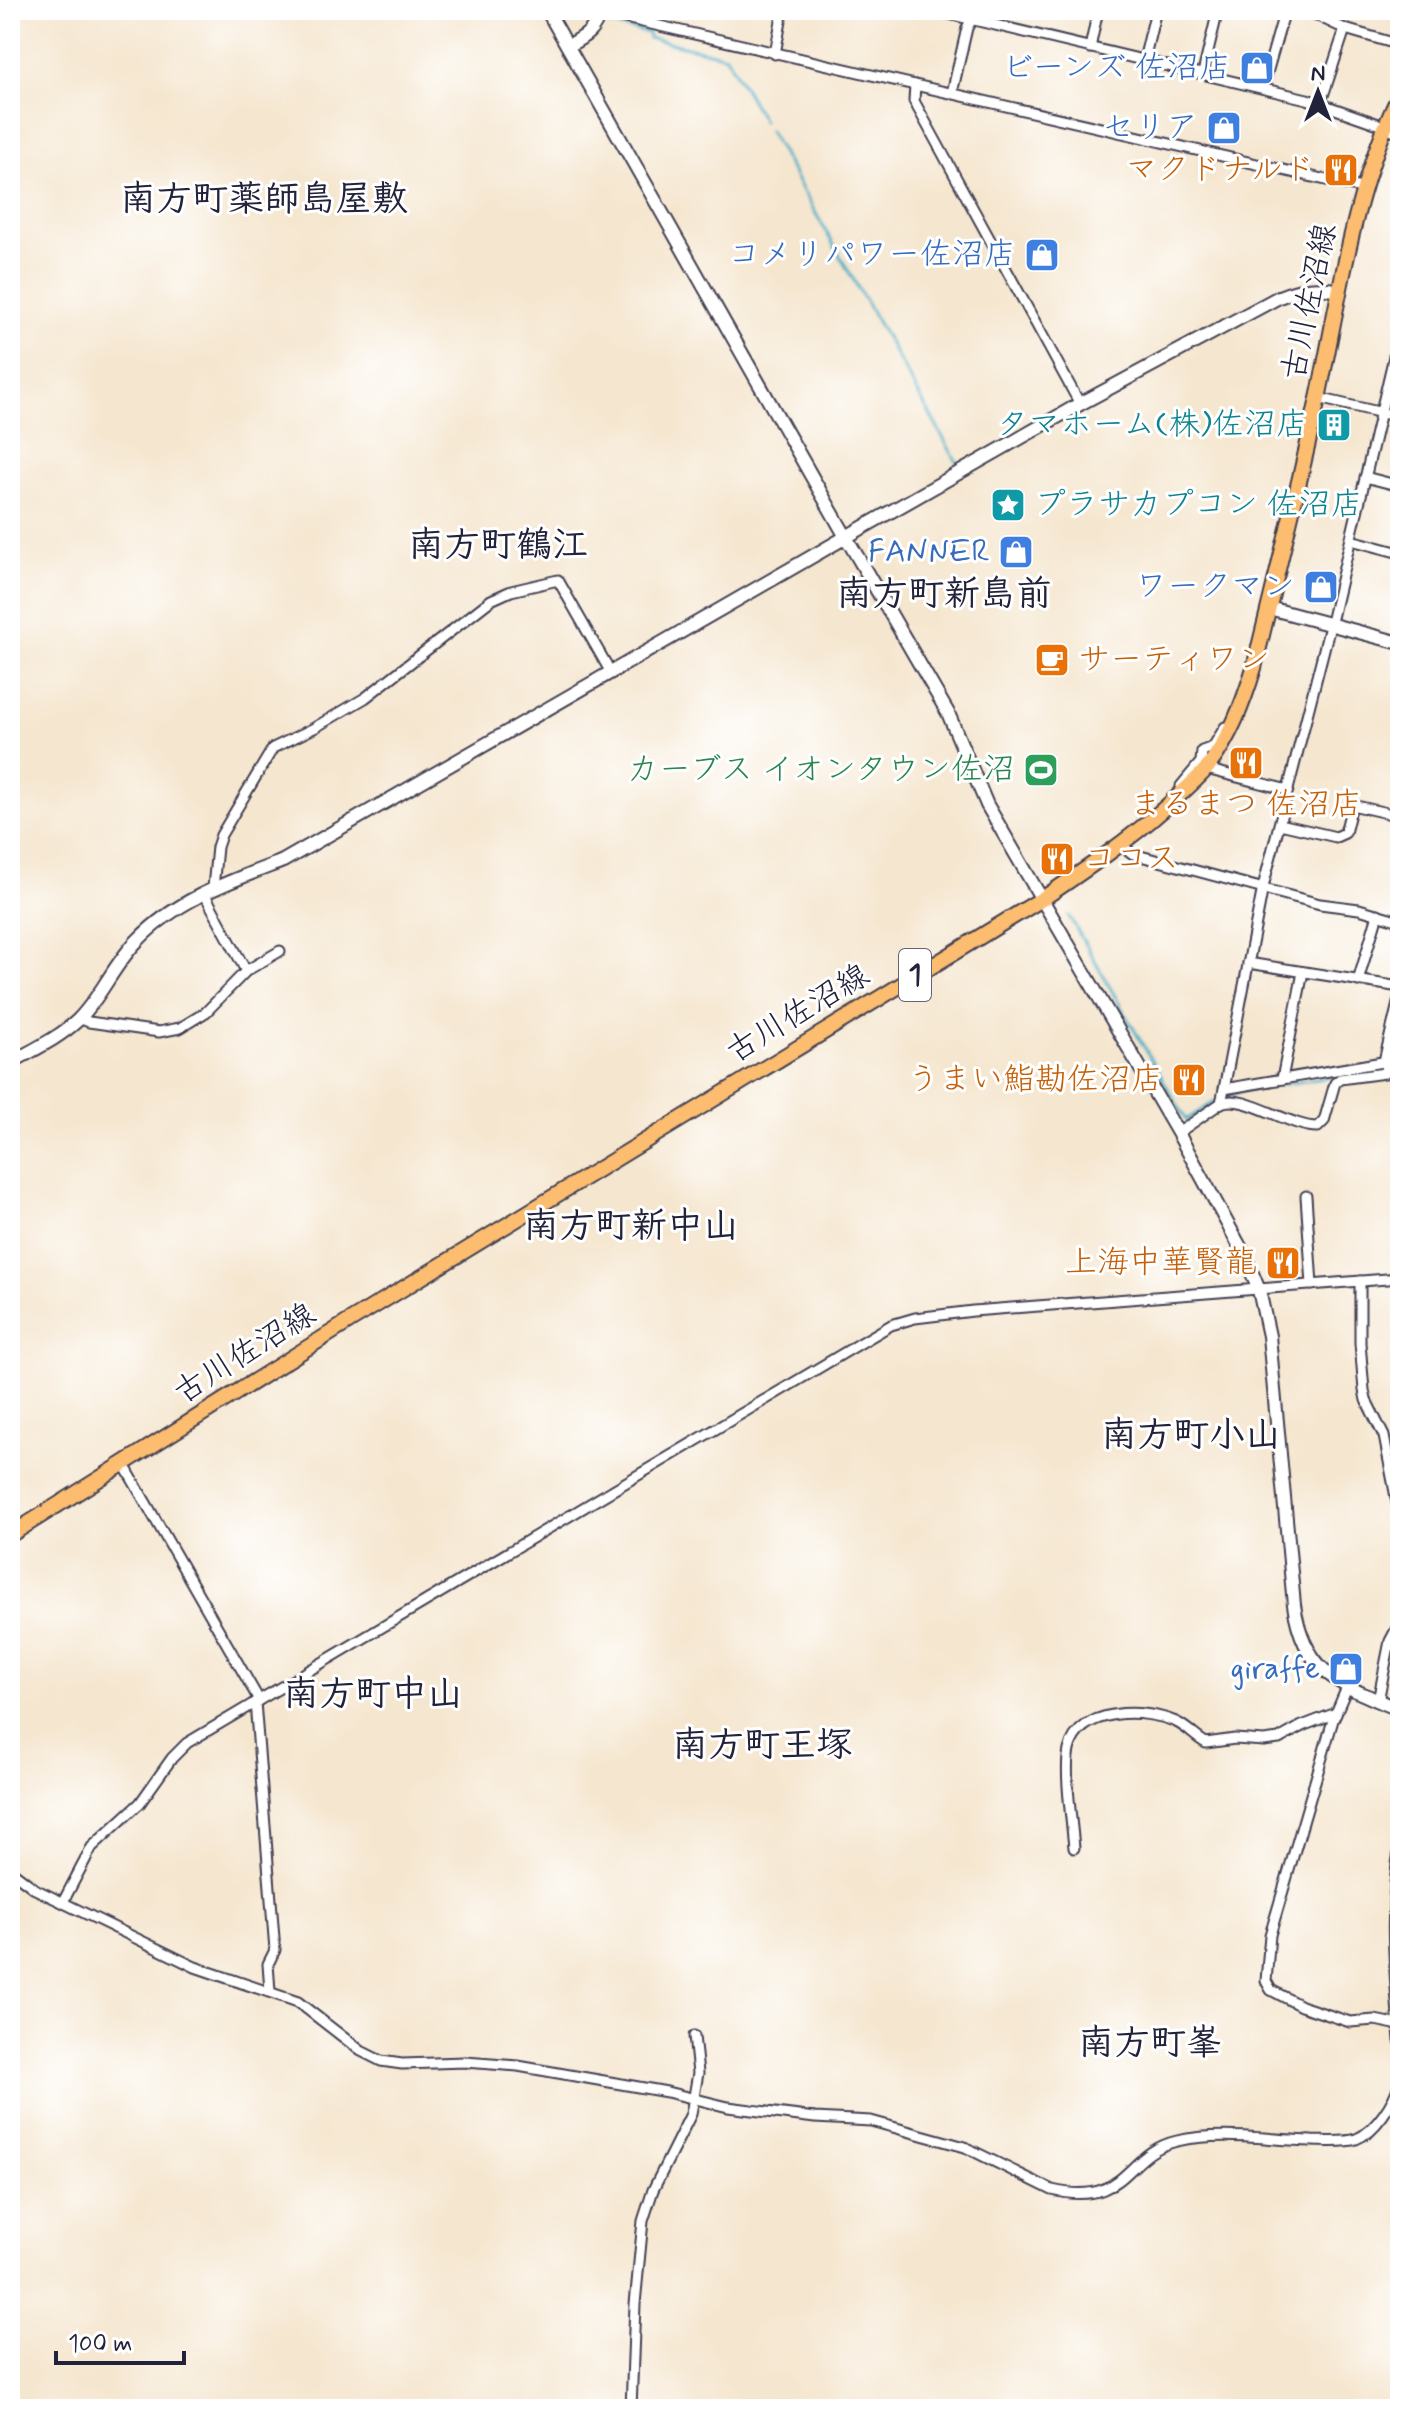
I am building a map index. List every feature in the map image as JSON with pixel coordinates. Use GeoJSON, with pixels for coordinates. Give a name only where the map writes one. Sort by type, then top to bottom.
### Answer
{"type":"FeatureCollection","features":[{"type":"Feature","properties":{"kind":"main road","name":"古川佐沼線"},"geometry":{"type":"LineString","coordinates":[[10,1535],[816,1035],[1042,899],[1121,845],[1206,769],[1232,727],[1247,691],[1269,608],[1365,189],[1384,126],[1400,94]]}},
{"type":"Feature","properties":{"kind":"street"},"geometry":{"type":"LineString","coordinates":[[547,10],[948,713],[987,805],[1178,1133],[1244,1254],[1259,1290],[1269,1336],[1296,1624],[1308,1653],[1318,1666],[1344,1685],[1400,1710]]}},
{"type":"Feature","properties":{"kind":"street"},"geometry":{"type":"LineString","coordinates":[[775,54],[783,10]]}},
{"type":"Feature","properties":{"kind":"street"},"geometry":{"type":"LineString","coordinates":[[932,10],[972,14],[1090,48],[1321,102],[1400,135]]}},
{"type":"Feature","properties":{"kind":"street"},"geometry":{"type":"LineString","coordinates":[[1090,48],[1098,10]]}},
{"type":"Feature","properties":{"kind":"street"},"geometry":{"type":"LineString","coordinates":[[1144,60],[1156,10]]}},
{"type":"Feature","properties":{"kind":"street"},"geometry":{"type":"LineString","coordinates":[[1203,73],[1218,10]]}},
{"type":"Feature","properties":{"kind":"street"},"geometry":{"type":"LineString","coordinates":[[1263,87],[1285,10]]}},
{"type":"Feature","properties":{"kind":"street"},"geometry":{"type":"LineString","coordinates":[[1305,10],[1345,29],[1400,45]]}},
{"type":"Feature","properties":{"kind":"street"},"geometry":{"type":"LineString","coordinates":[[568,46],[587,36],[596,23],[599,11],[1365,189]]}},
{"type":"Feature","properties":{"kind":"street"},"geometry":{"type":"LineString","coordinates":[[952,93],[972,14]]}},
{"type":"Feature","properties":{"kind":"street"},"geometry":{"type":"LineString","coordinates":[[1321,102],[1345,29]]}},
{"type":"Feature","properties":{"kind":"street"},"geometry":{"type":"LineString","coordinates":[[915,85],[914,101],[1080,404]]}},
{"type":"Feature","properties":{"kind":"street"},"geometry":{"type":"LineString","coordinates":[[10,1063],[50,1040],[79,1018],[137,940],[179,907],[208,891],[283,861],[1080,404],[1279,297],[1301,288],[1324,287],[1340,291]]}},
{"type":"Feature","properties":{"kind":"street"},"geometry":{"type":"LineString","coordinates":[[1222,1096],[1263,887],[1351,540],[1400,331]]}},
{"type":"Feature","properties":{"kind":"street"},"geometry":{"type":"LineString","coordinates":[[1318,398],[1400,417]]}},
{"type":"Feature","properties":{"kind":"street"},"geometry":{"type":"LineString","coordinates":[[1365,477],[1400,486]]}},
{"type":"Feature","properties":{"kind":"street"},"geometry":{"type":"LineString","coordinates":[[1351,540],[1400,553]]}},
{"type":"Feature","properties":{"kind":"street"},"geometry":{"type":"LineString","coordinates":[[246,971],[208,891],[221,835],[273,748],[314,728],[377,690],[491,600],[511,591],[558,580],[610,671]]}},
{"type":"Feature","properties":{"kind":"street"},"geometry":{"type":"LineString","coordinates":[[1269,608],[1400,643]]}},
{"type":"Feature","properties":{"kind":"street"},"geometry":{"type":"LineString","coordinates":[[1153,819],[1201,762],[1202,751],[1213,747],[1247,691]]}},
{"type":"Feature","properties":{"kind":"street"},"geometry":{"type":"LineString","coordinates":[[1206,769],[1288,790]]}},
{"type":"Feature","properties":{"kind":"street"},"geometry":{"type":"LineString","coordinates":[[1280,824],[1336,837],[1345,833],[1352,805],[1400,816]]}},
{"type":"Feature","properties":{"kind":"street"},"geometry":{"type":"LineString","coordinates":[[1121,845],[1133,854],[1320,904],[1400,921]]}},
{"type":"Feature","properties":{"kind":"street"},"geometry":{"type":"LineString","coordinates":[[1358,981],[1378,914]]}},
{"type":"Feature","properties":{"kind":"street"},"geometry":{"type":"LineString","coordinates":[[79,1018],[159,1032],[180,1028],[206,1012],[246,971],[280,951]]}},
{"type":"Feature","properties":{"kind":"street"},"geometry":{"type":"LineString","coordinates":[[1248,963],[1400,987]]}},
{"type":"Feature","properties":{"kind":"street"},"geometry":{"type":"LineString","coordinates":[[1282,1079],[1303,972]]}},
{"type":"Feature","properties":{"kind":"street"},"geometry":{"type":"LineString","coordinates":[[1222,1096],[1300,1125],[1318,1127],[1324,1121],[1335,1083],[1340,1079],[1385,1073],[1400,995]]}},
{"type":"Feature","properties":{"kind":"street"},"geometry":{"type":"LineString","coordinates":[[1178,1133],[1222,1096],[1282,1079],[1386,1064],[1400,1059]]}},
{"type":"Feature","properties":{"kind":"street"},"geometry":{"type":"LineString","coordinates":[[1306,1196],[1312,1285]]}},
{"type":"Feature","properties":{"kind":"street"},"geometry":{"type":"LineString","coordinates":[[63,1902],[92,1847],[140,1803],[179,1750],[891,1325],[915,1318],[973,1311],[1400,1278]]}},
{"type":"Feature","properties":{"kind":"street"},"geometry":{"type":"LineString","coordinates":[[1360,1281],[1364,1390],[1384,1436],[1400,1518]]}},
{"type":"Feature","properties":{"kind":"street"},"geometry":{"type":"LineString","coordinates":[[123,1463],[257,1701],[275,1950],[268,1964],[270,1991]]}},
{"type":"Feature","properties":{"kind":"street"},"geometry":{"type":"LineString","coordinates":[[1378,1701],[1390,1641],[1400,1622]]}},
{"type":"Feature","properties":{"kind":"street"},"geometry":{"type":"LineString","coordinates":[[1345,1692],[1336,1713],[1270,1935],[1266,1981],[1271,1990],[1301,2006],[1350,2022],[1375,2020],[1399,2030]]}},
{"type":"Feature","properties":{"kind":"street"},"geometry":{"type":"LineString","coordinates":[[1074,1848],[1068,1759],[1072,1743],[1087,1725],[1108,1715],[1124,1713],[1172,1720],[1206,1743],[1242,1738],[1264,1741],[1279,1739],[1336,1713]]}},
{"type":"Feature","properties":{"kind":"street"},"geometry":{"type":"LineString","coordinates":[[1400,1757],[1400,1784]]}},
{"type":"Feature","properties":{"kind":"street"},"geometry":{"type":"LineString","coordinates":[[1400,1845],[1392,1949],[1400,2041]]}},
{"type":"Feature","properties":{"kind":"street"},"geometry":{"type":"LineString","coordinates":[[10,1870],[35,1889],[208,1972],[298,2002],[361,2051],[381,2061],[518,2066],[775,2114],[871,2121],[965,2147],[1052,2190],[1085,2195],[1112,2186],[1169,2143],[1209,2137],[1323,2141],[1356,2139],[1386,2113],[1400,2082]]}},
{"type":"Feature","properties":{"kind":"street"},"geometry":{"type":"LineString","coordinates":[[631,2409],[635,2304],[643,2221],[653,2190],[684,2132],[694,2100],[698,2073],[694,2036]]}},
{"type":"Feature","properties":{"kind":"street"},"geometry":{"type":"LineString","coordinates":[[1392,2102],[1400,2111]]}},
{"type":"Feature","properties":{"kind":"green space"},"geometry":{"type":"Polygon","coordinates":[[[1400,347],[1400,411],[1386,406],[1400,347]]]}},
{"type":"Feature","properties":{"kind":"waterway"},"geometry":{"type":"LineString","coordinates":[[603,23],[648,33],[649,38],[726,56],[763,121]]}},
{"type":"Feature","properties":{"kind":"waterway"},"geometry":{"type":"LineString","coordinates":[[769,131],[958,464]]}},
{"type":"Feature","properties":{"kind":"waterway"},"geometry":{"type":"LineString","coordinates":[[1069,916],[1186,1120],[1216,1101]]}},
{"type":"Feature","properties":{"kind":"waterway"},"geometry":{"type":"LineString","coordinates":[[1388,1068],[1400,1067]]}},
{"type":"Feature","properties":{"kind":"waterway"},"geometry":{"type":"LineString","coordinates":[[1227,1096],[1337,1076]]}},
{"type":"Feature","properties":{"kind":"place","name":"ビーンズ 佐沼店"},"geometry":{"type":"Point","coordinates":[1257,68]}},
{"type":"Feature","properties":{"kind":"place","name":"セリア"},"geometry":{"type":"Point","coordinates":[1224,128]}},
{"type":"Feature","properties":{"kind":"place","name":"マクドナルド"},"geometry":{"type":"Point","coordinates":[1341,170]}},
{"type":"Feature","properties":{"kind":"place","name":"コメリパワー佐沼店"},"geometry":{"type":"Point","coordinates":[1042,255]}},
{"type":"Feature","properties":{"kind":"place","name":"タマホーム(株)佐沼店"},"geometry":{"type":"Point","coordinates":[1334,425]}},
{"type":"Feature","properties":{"kind":"place","name":"プラサカプコン 佐沼店"},"geometry":{"type":"Point","coordinates":[1008,505]}},
{"type":"Feature","properties":{"kind":"place","name":"FANNER"},"geometry":{"type":"Point","coordinates":[1016,552]}},
{"type":"Feature","properties":{"kind":"place","name":"ワークマン"},"geometry":{"type":"Point","coordinates":[1321,587]}},
{"type":"Feature","properties":{"kind":"place","name":"サーティワン"},"geometry":{"type":"Point","coordinates":[1052,660]}},
{"type":"Feature","properties":{"kind":"place","name":"まるまつ 佐沼店"},"geometry":{"type":"Point","coordinates":[1246,763]}},
{"type":"Feature","properties":{"kind":"place","name":"カーブス イオンタウン佐沼"},"geometry":{"type":"Point","coordinates":[1041,770]}},
{"type":"Feature","properties":{"kind":"place","name":"ココス"},"geometry":{"type":"Point","coordinates":[1057,859]}},
{"type":"Feature","properties":{"kind":"place","name":"うまい鮨勘佐沼店"},"geometry":{"type":"Point","coordinates":[1189,1080]}},
{"type":"Feature","properties":{"kind":"place","name":"上海中華賢龍"},"geometry":{"type":"Point","coordinates":[1283,1263]}},
{"type":"Feature","properties":{"kind":"place","name":"giraffe"},"geometry":{"type":"Point","coordinates":[1346,1669]}},
{"type":"Feature","properties":{"kind":"district","name":"南方町薬師島屋敷"},"geometry":{"type":"Point","coordinates":[264,200]}},
{"type":"Feature","properties":{"kind":"district","name":"南方町鶴江"},"geometry":{"type":"Point","coordinates":[498,546]}},
{"type":"Feature","properties":{"kind":"district","name":"南方町新島前"},"geometry":{"type":"Point","coordinates":[944,595]}},
{"type":"Feature","properties":{"kind":"district","name":"南方町新中山"},"geometry":{"type":"Point","coordinates":[631,1227]}},
{"type":"Feature","properties":{"kind":"district","name":"南方町小山"},"geometry":{"type":"Point","coordinates":[1191,1436]}},
{"type":"Feature","properties":{"kind":"district","name":"南方町中山"},"geometry":{"type":"Point","coordinates":[373,1695]}},
{"type":"Feature","properties":{"kind":"district","name":"南方町王塚"},"geometry":{"type":"Point","coordinates":[762,1746]}},
{"type":"Feature","properties":{"kind":"district","name":"南方町峯"},"geometry":{"type":"Point","coordinates":[1150,2044]}}]}
